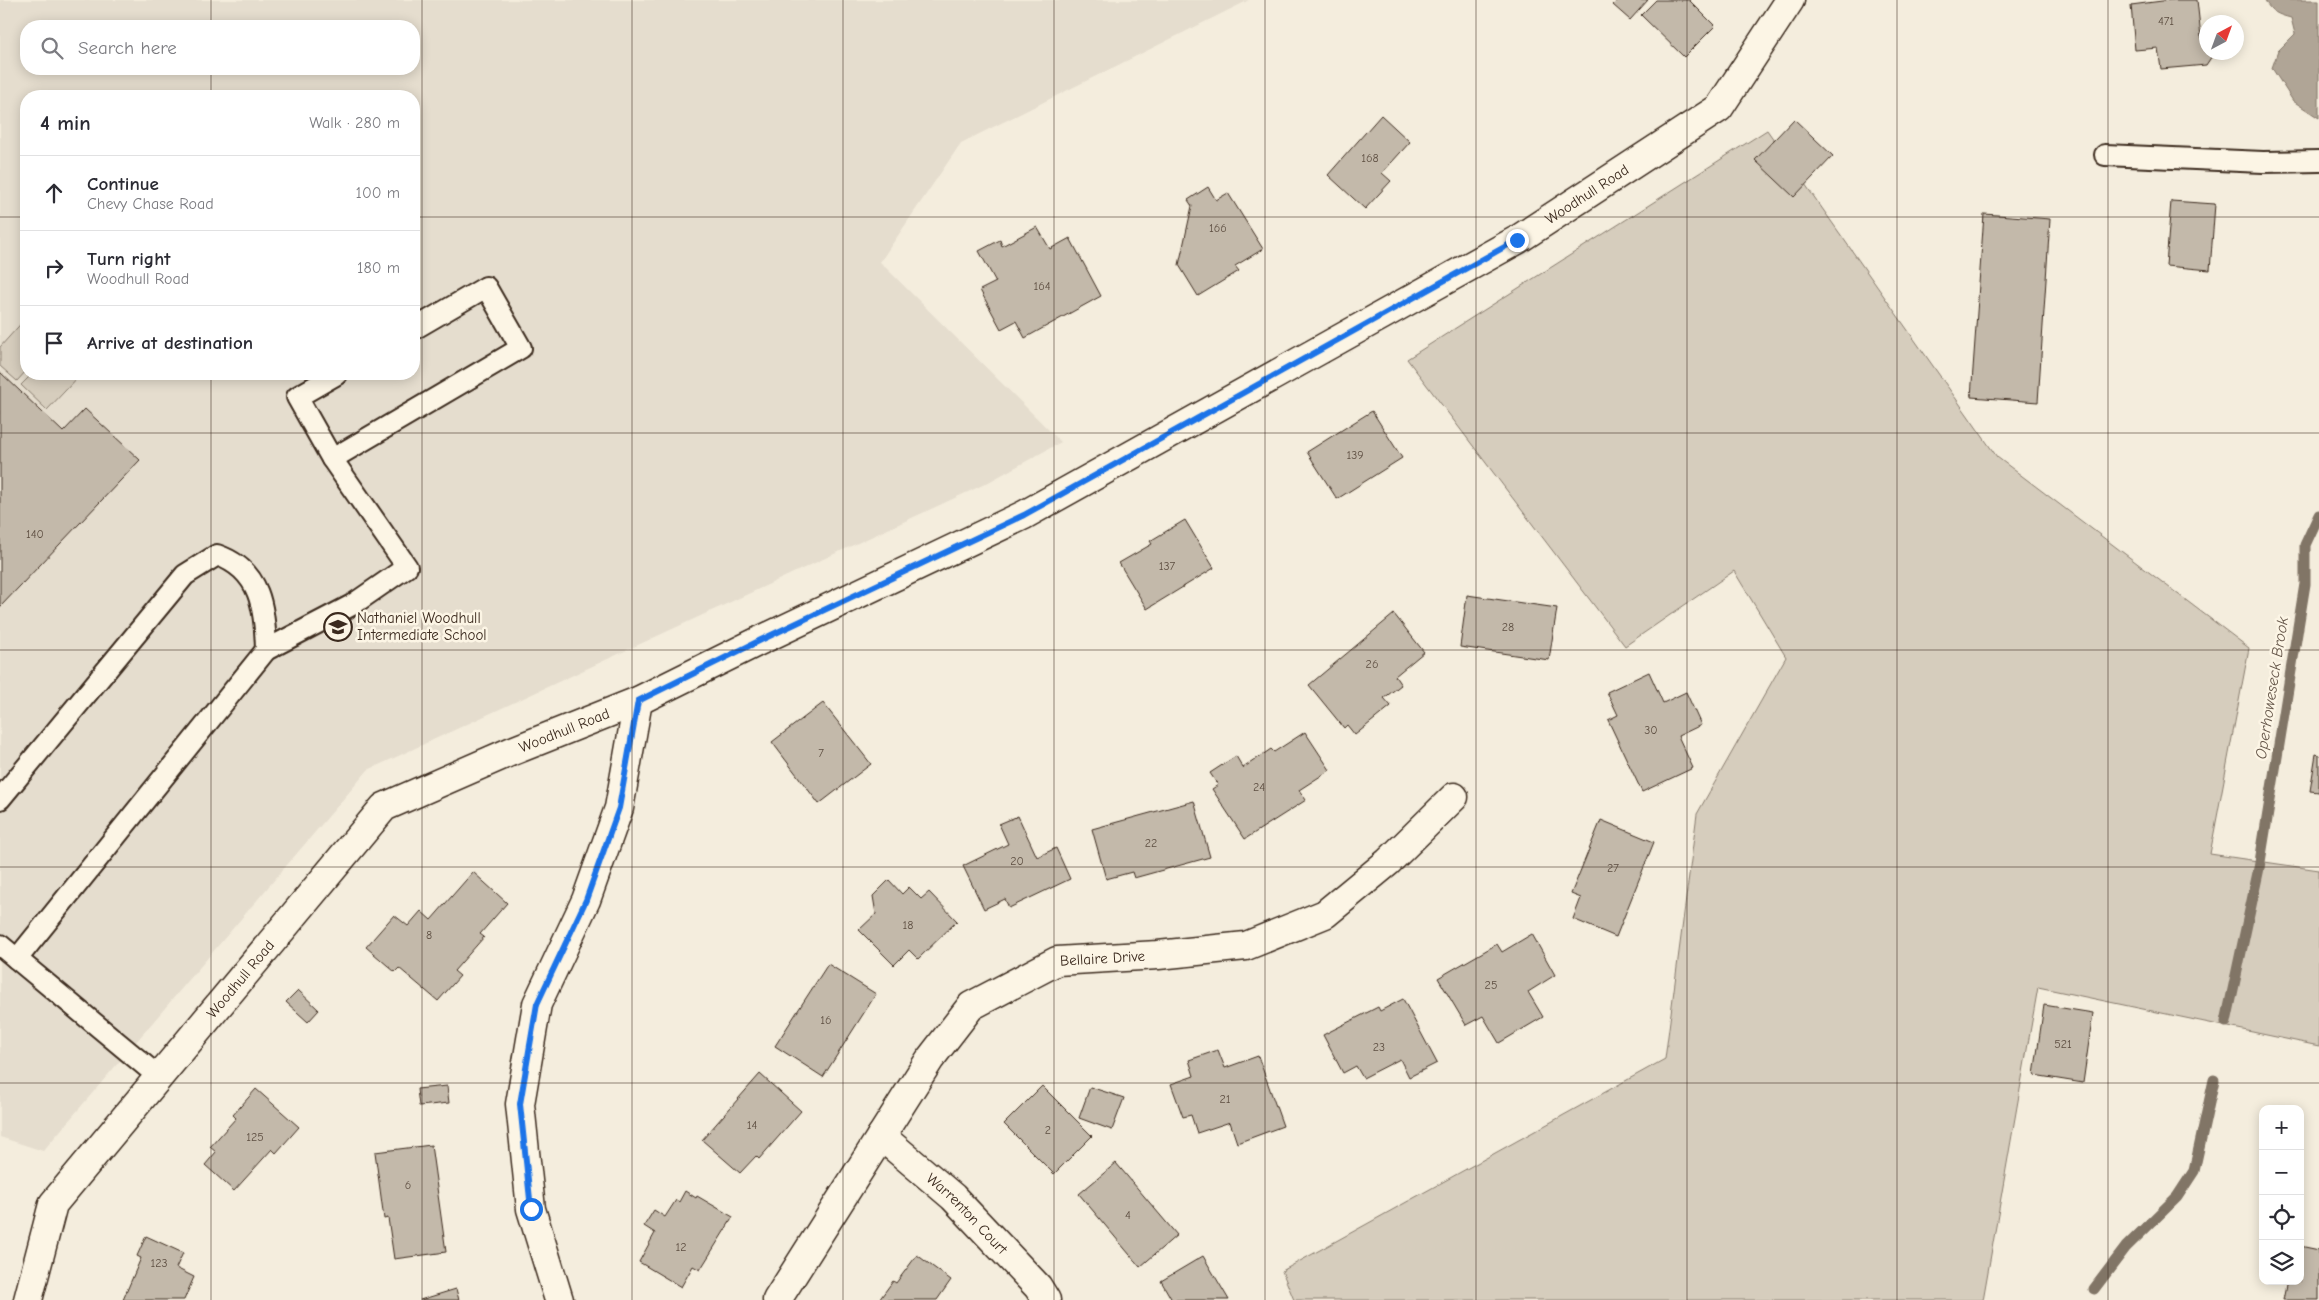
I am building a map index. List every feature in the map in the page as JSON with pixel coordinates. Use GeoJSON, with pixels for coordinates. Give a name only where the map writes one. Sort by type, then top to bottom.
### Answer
{"type":"FeatureCollection","features":[{"type":"Feature","properties":{"kind":"street","name":"Woodhull Road"},"geometry":{"type":"LineString","coordinates":[[28,1300],[34,1284],[53,1204],[384,807],[510,752],[638,701],[769,636],[1024,515],[1517,240],[1718,108],[1790,0]]}},
{"type":"Feature","properties":{"kind":"street"},"geometry":{"type":"LineString","coordinates":[[559,1300],[531,1209],[520,1104],[537,1004],[586,900],[619,808],[638,701]]}},
{"type":"Feature","properties":{"kind":"street","name":"Bellaire Drive"},"geometry":{"type":"LineString","coordinates":[[777,1300],[930,1059],[971,1006],[1057,961],[1158,955],[1246,946],[1325,914],[1388,862],[1454,797]]}},
{"type":"Feature","properties":{"kind":"street","name":"Warrenton Court"},"geometry":{"type":"LineString","coordinates":[[881,1136],[953,1198],[1038,1287],[1046,1300]]}},
{"type":"Feature","properties":{"kind":"lane"},"geometry":{"type":"LineString","coordinates":[[2105,155],[2263,162],[2319,161]]}},
{"type":"Feature","properties":{"kind":"lane"},"geometry":{"type":"LineString","coordinates":[[332,459],[521,348],[486,287],[420,326]]}},
{"type":"Feature","properties":{"kind":"lane"},"geometry":{"type":"LineString","coordinates":[[17,959],[266,650],[352,605],[407,567],[332,459],[297,397],[327,380]]}},
{"type":"Feature","properties":{"kind":"lane"},"geometry":{"type":"LineString","coordinates":[[0,800],[185,575],[216,555],[231,560],[243,569],[260,599],[265,619],[266,650]]}},
{"type":"Feature","properties":{"kind":"lane"},"geometry":{"type":"LineString","coordinates":[[0,945],[159,1077]]}},
{"type":"Feature","properties":{"kind":"shaded area","name":"Nathaniel Woodhull Intermediate School"},"geometry":{"type":"Polygon","coordinates":[[[0,0],[1249,0],[961,143],[880,262],[1061,442],[985,484],[368,770],[43,1151],[0,1137],[0,0]]]}},
{"type":"Feature","properties":{"kind":"shaded area"},"geometry":{"type":"Polygon","coordinates":[[[2265,0],[2319,0],[2319,118],[2293,101],[2272,68],[2278,51],[2295,34],[2291,18],[2275,12],[2265,0]]]}},
{"type":"Feature","properties":{"kind":"shaded area"},"geometry":{"type":"Polygon","coordinates":[[[1767,130],[1997,457],[2249,648],[2210,854],[2319,870],[2319,1046],[2038,987],[1983,1300],[1294,1300],[1282,1271],[1665,1059],[1697,814],[1786,657],[1734,571],[1625,646],[1407,359],[1767,130]]]}},
{"type":"Feature","properties":{"kind":"shaded area"},"geometry":{"type":"Polygon","coordinates":[[[20,325],[20,378],[17,381],[0,366],[0,347],[20,325]]]}},
{"type":"Feature","properties":{"kind":"shaded area"},"geometry":{"type":"Polygon","coordinates":[[[26,380],[75,380],[47,410],[21,385],[26,380]]]}},
{"type":"Feature","properties":{"kind":"building"},"geometry":{"type":"Polygon","coordinates":[[[1618,0],[1648,0],[1630,20],[1613,5],[1618,0]]]}},
{"type":"Feature","properties":{"kind":"building"},"geometry":{"type":"Polygon","coordinates":[[[1656,0],[1689,0],[1715,26],[1684,57],[1641,15],[1656,0]]]}},
{"type":"Feature","properties":{"kind":"building"},"geometry":{"type":"Polygon","coordinates":[[[2170,0],[2197,0],[2199,60],[2209,60],[2206,65],[2161,69],[2158,48],[2135,50],[2131,5],[2170,0]]]}},
{"type":"Feature","properties":{"kind":"building"},"geometry":{"type":"Polygon","coordinates":[[[1381,115],[1410,142],[1382,173],[1391,181],[1365,209],[1328,175],[1381,115]]]}},
{"type":"Feature","properties":{"kind":"building"},"geometry":{"type":"Polygon","coordinates":[[[1794,119],[1833,156],[1794,197],[1755,160],[1794,119]]]}},
{"type":"Feature","properties":{"kind":"building"},"geometry":{"type":"Polygon","coordinates":[[[1208,187],[1216,200],[1228,193],[1263,249],[1235,266],[1239,271],[1198,296],[1179,265],[1192,206],[1188,200],[1208,187]]]}},
{"type":"Feature","properties":{"kind":"building"},"geometry":{"type":"Polygon","coordinates":[[[2171,201],[2215,204],[2210,270],[2166,266],[2171,201]]]}},
{"type":"Feature","properties":{"kind":"building"},"geometry":{"type":"Polygon","coordinates":[[[1984,214],[2050,219],[2038,402],[1971,397],[1984,214]]]}},
{"type":"Feature","properties":{"kind":"building"},"geometry":{"type":"Polygon","coordinates":[[[1037,227],[1050,249],[1070,238],[1101,296],[1025,338],[1016,321],[1001,329],[980,290],[996,282],[979,251],[1000,240],[1002,246],[1037,227]]]}},
{"type":"Feature","properties":{"kind":"building"},"geometry":{"type":"Polygon","coordinates":[[[0,372],[63,432],[85,409],[140,460],[0,607],[0,372]]]}},
{"type":"Feature","properties":{"kind":"building"},"geometry":{"type":"Polygon","coordinates":[[[1372,411],[1402,458],[1337,499],[1307,452],[1372,411]]]}},
{"type":"Feature","properties":{"kind":"building"},"geometry":{"type":"Polygon","coordinates":[[[1185,520],[1214,568],[1147,609],[1119,563],[1152,544],[1150,541],[1185,520]]]}},
{"type":"Feature","properties":{"kind":"building"},"geometry":{"type":"Polygon","coordinates":[[[1467,595],[1557,608],[1549,660],[1460,647],[1467,595]]]}},
{"type":"Feature","properties":{"kind":"building"},"geometry":{"type":"Polygon","coordinates":[[[1394,614],[1424,652],[1395,676],[1401,685],[1384,698],[1391,706],[1355,735],[1347,725],[1344,728],[1309,685],[1394,614]]]}},
{"type":"Feature","properties":{"kind":"building"},"geometry":{"type":"Polygon","coordinates":[[[1649,672],[1663,703],[1686,692],[1701,725],[1678,736],[1693,768],[1642,792],[1608,720],[1618,715],[1607,692],[1649,672]]]}},
{"type":"Feature","properties":{"kind":"building"},"geometry":{"type":"Polygon","coordinates":[[[823,703],[871,764],[819,804],[772,742],[823,703]]]}},
{"type":"Feature","properties":{"kind":"building"},"geometry":{"type":"Polygon","coordinates":[[[1305,732],[1330,770],[1299,790],[1306,800],[1245,839],[1212,789],[1218,785],[1210,773],[1236,756],[1243,768],[1271,749],[1274,752],[1305,732]]]}},
{"type":"Feature","properties":{"kind":"building"},"geometry":{"type":"Polygon","coordinates":[[[2316,754],[2319,755],[2319,792],[2310,791],[2316,754]]]}},
{"type":"Feature","properties":{"kind":"building"},"geometry":{"type":"Polygon","coordinates":[[[1194,801],[1210,857],[1134,878],[1132,872],[1106,879],[1092,829],[1194,801]]]}},
{"type":"Feature","properties":{"kind":"building"},"geometry":{"type":"Polygon","coordinates":[[[1018,816],[1037,857],[1056,848],[1070,879],[1009,908],[1005,899],[984,909],[963,866],[1008,844],[999,824],[1018,816]]]}},
{"type":"Feature","properties":{"kind":"building"},"geometry":{"type":"Polygon","coordinates":[[[1601,820],[1654,842],[1616,937],[1573,919],[1581,898],[1571,894],[1601,820]]]}},
{"type":"Feature","properties":{"kind":"building"},"geometry":{"type":"Polygon","coordinates":[[[473,872],[507,903],[480,934],[484,937],[454,971],[460,976],[438,1001],[399,968],[395,972],[366,947],[394,915],[408,926],[421,911],[431,920],[473,872]]]}},
{"type":"Feature","properties":{"kind":"building"},"geometry":{"type":"Polygon","coordinates":[[[889,880],[902,894],[909,887],[921,899],[929,892],[957,921],[918,959],[909,950],[894,965],[859,930],[876,914],[873,896],[889,880]]]}},
{"type":"Feature","properties":{"kind":"building"},"geometry":{"type":"Polygon","coordinates":[[[1532,934],[1555,975],[1528,992],[1543,1017],[1499,1043],[1483,1016],[1466,1025],[1438,978],[1497,944],[1502,952],[1532,934]]]}},
{"type":"Feature","properties":{"kind":"building"},"geometry":{"type":"Polygon","coordinates":[[[828,964],[876,994],[823,1077],[775,1046],[828,964]]]}},
{"type":"Feature","properties":{"kind":"building"},"geometry":{"type":"Polygon","coordinates":[[[298,990],[319,1010],[308,1022],[286,1002],[298,990]]]}},
{"type":"Feature","properties":{"kind":"building"},"geometry":{"type":"Polygon","coordinates":[[[1403,999],[1437,1063],[1409,1077],[1400,1059],[1363,1078],[1356,1066],[1343,1073],[1323,1035],[1378,1007],[1380,1011],[1403,999]]]}},
{"type":"Feature","properties":{"kind":"building"},"geometry":{"type":"Polygon","coordinates":[[[2044,1005],[2093,1013],[2083,1083],[2034,1075],[2044,1005]]]}},
{"type":"Feature","properties":{"kind":"building"},"geometry":{"type":"Polygon","coordinates":[[[1218,1050],[1225,1068],[1258,1056],[1283,1126],[1237,1143],[1230,1122],[1197,1133],[1191,1115],[1183,1117],[1171,1084],[1194,1076],[1189,1060],[1218,1050]]]}},
{"type":"Feature","properties":{"kind":"building"},"geometry":{"type":"Polygon","coordinates":[[[760,1074],[801,1111],[759,1159],[756,1156],[740,1173],[702,1140],[760,1074]]]}},
{"type":"Feature","properties":{"kind":"building"},"geometry":{"type":"Polygon","coordinates":[[[447,1086],[449,1103],[419,1106],[417,1089],[447,1086]]]}},
{"type":"Feature","properties":{"kind":"building"},"geometry":{"type":"Polygon","coordinates":[[[1042,1086],[1092,1136],[1054,1174],[1004,1124],[1042,1086]]]}},
{"type":"Feature","properties":{"kind":"building"},"geometry":{"type":"Polygon","coordinates":[[[1090,1087],[1124,1098],[1112,1130],[1079,1118],[1090,1087]]]}},
{"type":"Feature","properties":{"kind":"building"},"geometry":{"type":"Polygon","coordinates":[[[256,1089],[299,1127],[276,1153],[272,1149],[234,1191],[205,1165],[216,1152],[210,1147],[236,1118],[233,1115],[256,1089]]]}},
{"type":"Feature","properties":{"kind":"building"},"geometry":{"type":"Polygon","coordinates":[[[431,1145],[446,1252],[394,1259],[388,1218],[384,1219],[375,1152],[431,1145]]]}},
{"type":"Feature","properties":{"kind":"building"},"geometry":{"type":"Polygon","coordinates":[[[1116,1163],[1177,1235],[1140,1267],[1079,1194],[1116,1163]]]}},
{"type":"Feature","properties":{"kind":"building"},"geometry":{"type":"Polygon","coordinates":[[[685,1191],[733,1217],[700,1270],[693,1266],[681,1287],[639,1262],[655,1233],[644,1226],[654,1210],[665,1217],[676,1200],[679,1202],[685,1191]]]}},
{"type":"Feature","properties":{"kind":"building"},"geometry":{"type":"Polygon","coordinates":[[[146,1236],[183,1253],[176,1268],[194,1277],[184,1300],[123,1300],[141,1258],[137,1256],[146,1236]]]}},
{"type":"Feature","properties":{"kind":"building"},"geometry":{"type":"Polygon","coordinates":[[[2304,1247],[2319,1250],[2319,1300],[2283,1300],[2286,1285],[2304,1285],[2304,1247]]]}},
{"type":"Feature","properties":{"kind":"building"},"geometry":{"type":"Polygon","coordinates":[[[917,1255],[951,1280],[937,1300],[879,1300],[893,1281],[896,1283],[917,1255]]]}},
{"type":"Feature","properties":{"kind":"building"},"geometry":{"type":"Polygon","coordinates":[[[1203,1256],[1229,1300],[1172,1300],[1161,1281],[1203,1256]]]}},
{"type":"Feature","properties":{"kind":"building"},"geometry":{"type":"Polygon","coordinates":[[[456,1289],[459,1300],[420,1300],[456,1289]]]}},
{"type":"Feature","properties":{"kind":"waterway","name":"Operhoweseck Brook"},"geometry":{"type":"LineString","coordinates":[[2226,1022],[2259,868],[2305,584],[2305,545],[2319,515]]}},
{"type":"Feature","properties":{"kind":"waterway"},"geometry":{"type":"LineString","coordinates":[[2094,1289],[2126,1247],[2177,1197],[2194,1171],[2214,1080]]}},
{"type":"Feature","properties":{"kind":"place","name":"Nathaniel Woodhull Intermediate School"},"geometry":{"type":"Point","coordinates":[338,627]}},
{"type":"Feature","properties":{"kind":"route"},"geometry":{"type":"LineString","coordinates":[[531,1209],[520,1104],[537,1004],[586,900],[619,808],[638,701],[761,640],[1024,515],[1517,240]]}}]}
